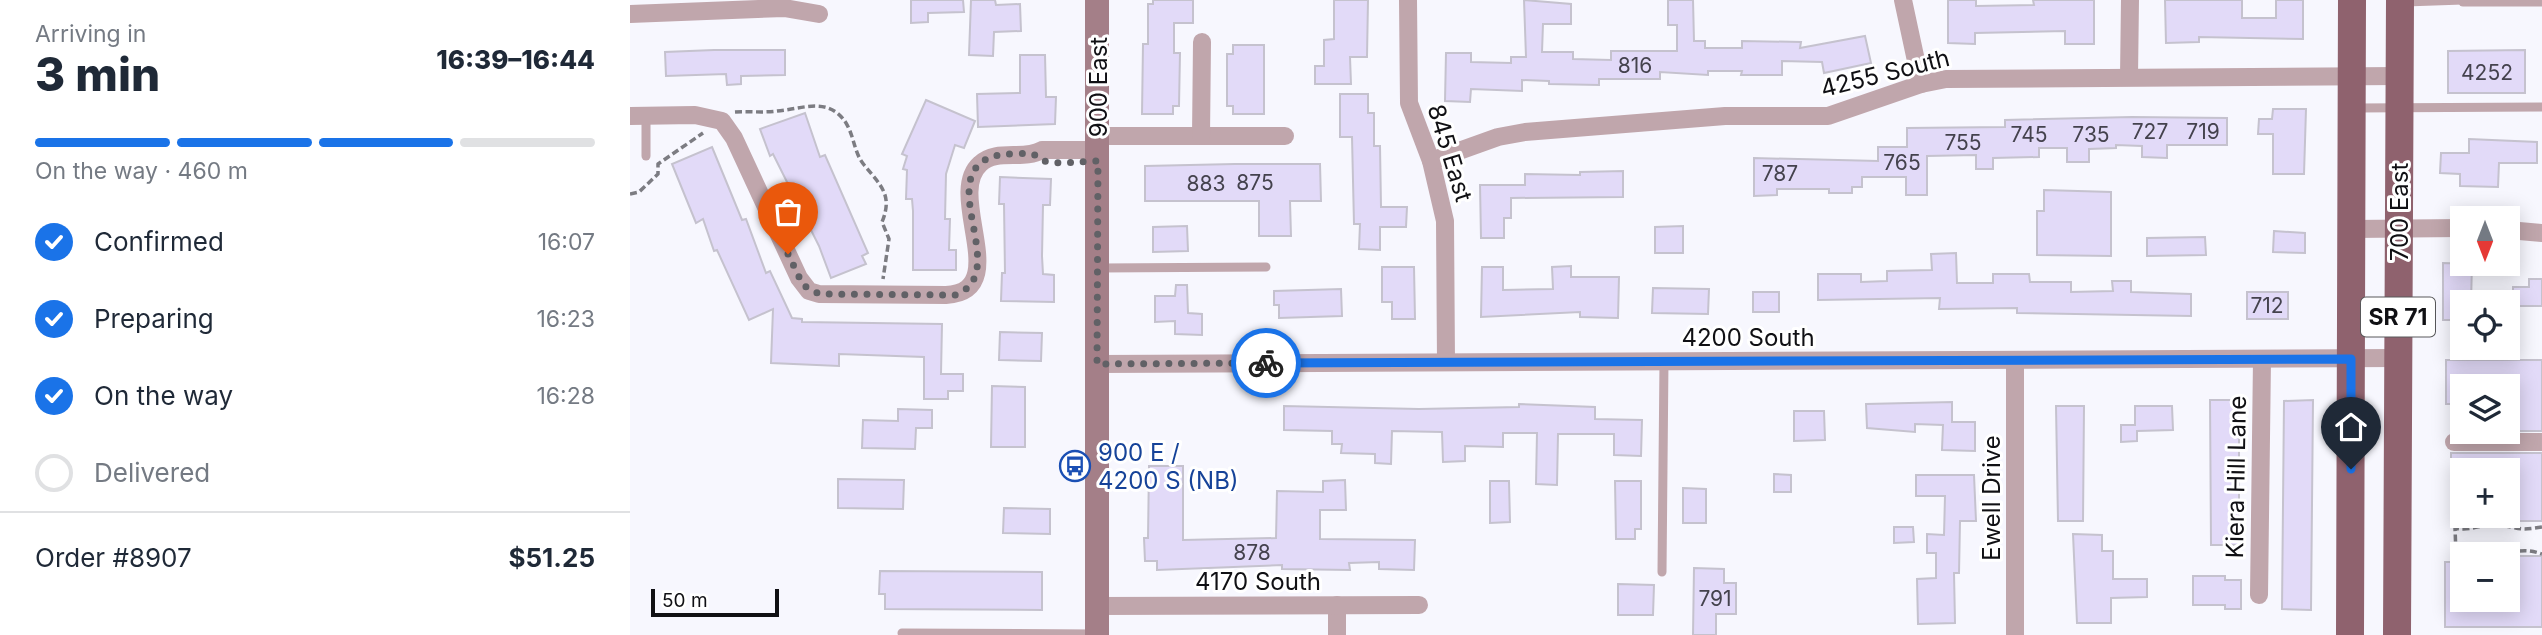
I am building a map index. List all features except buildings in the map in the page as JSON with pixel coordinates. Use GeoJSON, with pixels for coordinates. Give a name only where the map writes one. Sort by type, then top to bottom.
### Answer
{"type":"FeatureCollection","features":[{"type":"Feature","properties":{"kind":"main road","name":"900 East"},"geometry":{"type":"LineString","coordinates":[[1097,0],[1097,634]]}},
{"type":"Feature","properties":{"kind":"main road","name":"700 East"},"geometry":{"type":"LineString","coordinates":[[2350,635],[2353,0]]}},
{"type":"Feature","properties":{"kind":"main road","name":"700 East"},"geometry":{"type":"LineString","coordinates":[[2397,635],[2400,1]]}},
{"type":"Feature","properties":{"kind":"street","name":"845 East"},"geometry":{"type":"LineString","coordinates":[[1408,0],[1409,103],[1431,161],[1445,221],[1446,362]]}},
{"type":"Feature","properties":{"kind":"street"},"geometry":{"type":"LineString","coordinates":[[1903,0],[1921,84]]}},
{"type":"Feature","properties":{"kind":"street"},"geometry":{"type":"LineString","coordinates":[[2129,77],[2130,0]]}},
{"type":"Feature","properties":{"kind":"street"},"geometry":{"type":"LineString","coordinates":[[630,14],[784,8],[819,14]]}},
{"type":"Feature","properties":{"kind":"street"},"geometry":{"type":"LineString","coordinates":[[1201,136],[1202,42]]}},
{"type":"Feature","properties":{"kind":"street","name":"4255 South"},"geometry":{"type":"LineString","coordinates":[[1431,161],[1498,137],[1525,132],[1725,116],[1828,116],[1921,84],[1975,77],[2399,76]]}},
{"type":"Feature","properties":{"kind":"street"},"geometry":{"type":"LineString","coordinates":[[638,116],[709,116],[722,121],[734,138],[799,278],[809,291],[819,294],[946,295],[964,291],[972,284],[977,264],[971,214],[973,174],[979,164],[993,156],[1035,155],[1043,161],[1098,149],[1201,136],[1285,136]]}},
{"type":"Feature","properties":{"kind":"street"},"geometry":{"type":"LineString","coordinates":[[2352,229],[2450,229]]}},
{"type":"Feature","properties":{"kind":"street"},"geometry":{"type":"LineString","coordinates":[[2520,231],[2542,233]]}},
{"type":"Feature","properties":{"kind":"street","name":"4200 South"},"geometry":{"type":"LineString","coordinates":[[1097,364],[2398,358]]}},
{"type":"Feature","properties":{"kind":"street","name":"Kiera Hill Lane"},"geometry":{"type":"LineString","coordinates":[[2259,595],[2262,359]]}},
{"type":"Feature","properties":{"kind":"street","name":"Ewell Drive"},"geometry":{"type":"LineString","coordinates":[[2015,360],[2015,635]]}},
{"type":"Feature","properties":{"kind":"street"},"geometry":{"type":"LineString","coordinates":[[2520,442],[2542,442]]}},
{"type":"Feature","properties":{"kind":"street"},"geometry":{"type":"LineString","coordinates":[[1337,605],[1337,635]]}},
{"type":"Feature","properties":{"kind":"street","name":"4170 South"},"geometry":{"type":"LineString","coordinates":[[1097,606],[1419,605]]}},
{"type":"Feature","properties":{"kind":"lane"},"geometry":{"type":"LineString","coordinates":[[2400,1],[2542,2]]}},
{"type":"Feature","properties":{"kind":"lane"},"geometry":{"type":"LineString","coordinates":[[2352,108],[2542,107]]}},
{"type":"Feature","properties":{"kind":"lane"},"geometry":{"type":"LineString","coordinates":[[638,116],[646,156]]}},
{"type":"Feature","properties":{"kind":"lane"},"geometry":{"type":"LineString","coordinates":[[1098,268],[1266,267]]}},
{"type":"Feature","properties":{"kind":"lane"},"geometry":{"type":"LineString","coordinates":[[1662,572],[1664,361]]}},
{"type":"Feature","properties":{"kind":"lane"},"geometry":{"type":"LineString","coordinates":[[902,632],[1097,634]]}},
{"type":"Feature","properties":{"kind":"path"},"geometry":{"type":"LineString","coordinates":[[732,112],[778,111],[803,105],[824,107],[844,121],[855,140],[857,157],[886,191],[886,213],[883,222],[889,239],[885,250],[883,283]]}},
{"type":"Feature","properties":{"kind":"path"},"geometry":{"type":"LineString","coordinates":[[630,194],[639,192],[658,174],[658,164],[710,128]]}},
{"type":"Feature","properties":{"kind":"path"},"geometry":{"type":"LineString","coordinates":[[2542,527],[2524,531],[2499,525],[2477,529],[2455,528],[2453,540],[2456,554],[2472,549],[2490,554],[2526,549],[2542,554]]}},
{"type":"Feature","properties":{"kind":"way so far"},"geometry":{"type":"LineString","coordinates":[[788,254],[803,285],[809,291],[819,294],[955,295],[972,284],[976,274],[976,240],[970,187],[979,164],[993,156],[1035,155],[1043,161],[1098,161],[1097,364],[1266,363]]}},
{"type":"Feature","properties":{"kind":"place","name":"900 E / 4200 S (NB)"},"geometry":{"type":"Point","coordinates":[1075,466]}},
{"type":"Feature","properties":{"kind":"route"},"geometry":{"type":"LineString","coordinates":[[1266,363],[2351,359],[2351,469]]}}]}
